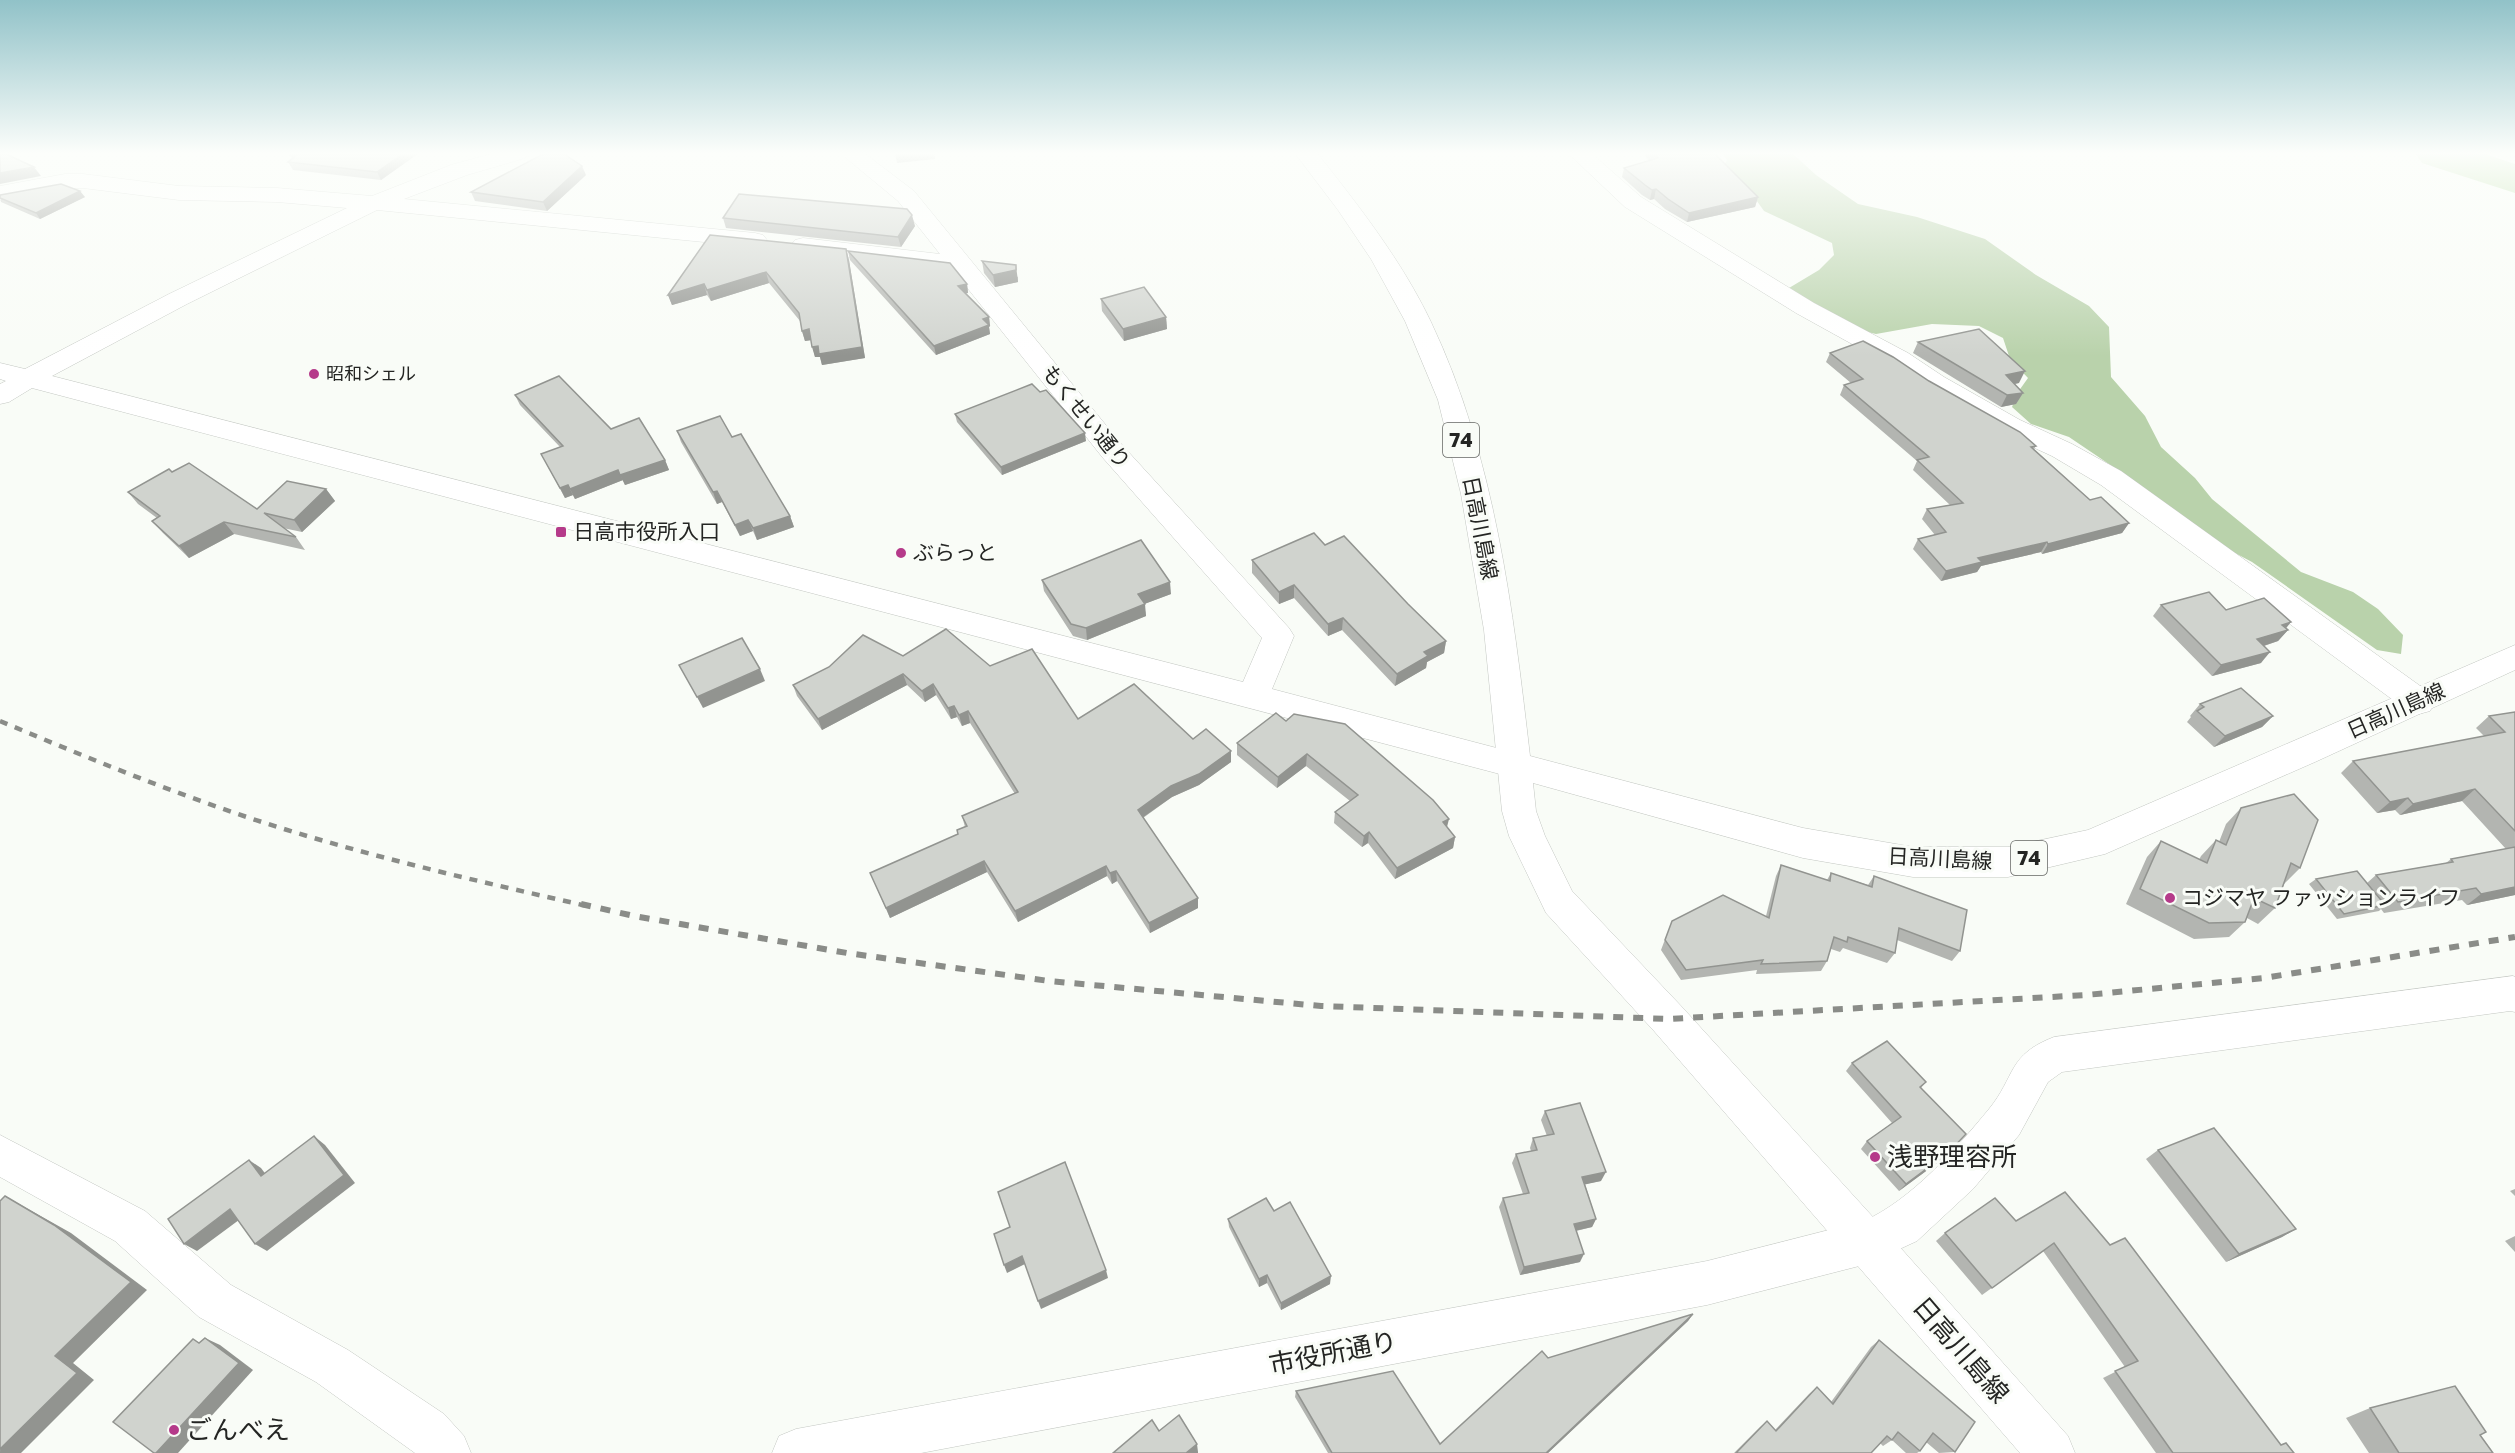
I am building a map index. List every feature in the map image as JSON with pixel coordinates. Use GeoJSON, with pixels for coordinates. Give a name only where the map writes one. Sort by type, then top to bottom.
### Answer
{"type":"FeatureCollection","features":[{"type":"Feature","properties":{"kind":"street"},"geometry":{"type":"LineString","coordinates":[[0,396],[29,378],[178,299],[338,221]]}},
{"type":"Feature","properties":{"kind":"street"},"geometry":{"type":"LineString","coordinates":[[559,221],[789,243],[963,264]]}},
{"type":"Feature","properties":{"kind":"street","name":"もくせい通り"},"geometry":{"type":"LineString","coordinates":[[927,221],[1113,452],[1278,636],[1253,695]]}},
{"type":"Feature","properties":{"kind":"street","name":"日高川島線"},"geometry":{"type":"LineString","coordinates":[[1357,221],[1383,259],[1418,321],[1451,400],[1475,494],[1500,630],[1519,811],[1527,836],[1559,902],[1668,1019],[1868,1242],[2051,1453]]}},
{"type":"Feature","properties":{"kind":"street"},"geometry":{"type":"LineString","coordinates":[[1664,221],[1805,308],[1899,359],[1935,383],[2010,426],[2062,450],[2111,478],[2419,702]]}},
{"type":"Feature","properties":{"kind":"street"},"geometry":{"type":"LineString","coordinates":[[0,371],[1253,695],[1515,765]]}},
{"type":"Feature","properties":{"kind":"street","name":"日高川島線"},"geometry":{"type":"LineString","coordinates":[[1515,765],[1803,843],[1913,862],[2008,862],[2092,844],[2419,702],[2515,657]]}},
{"type":"Feature","properties":{"kind":"street","name":"市役所通り"},"geometry":{"type":"LineString","coordinates":[[796,1453],[1707,1282],[1794,1263],[1868,1242],[1902,1226],[1958,1175],[2005,1121],[2034,1069],[2054,1055],[2369,1011],[2513,993],[2515,995]]}},
{"type":"Feature","properties":{"kind":"street"},"geometry":{"type":"LineString","coordinates":[[0,1155],[130,1226],[214,1301],[332,1366],[427,1431],[447,1453]]}},
{"type":"Feature","properties":{"kind":"green space"},"geometry":{"type":"Polygon","coordinates":[[[1785,221],[1929,221],[1985,239],[2036,275],[2089,306],[2109,327],[2111,377],[2145,416],[2161,447],[2195,478],[2212,499],[2301,572],[2353,592],[2378,609],[2403,635],[2401,654],[2377,650],[2252,562],[2216,543],[2131,479],[2069,437],[2031,424],[2012,407],[2018,392],[2028,378],[2010,359],[2003,338],[1979,326],[1932,324],[1876,334],[1851,328],[1789,288],[1819,270],[1834,255],[1832,243],[1785,221]]]}},
{"type":"Feature","properties":{"kind":"building"},"geometry":{"type":"Polygon","coordinates":[[[749,221],[908,221],[898,237],[749,221]]]}},
{"type":"Feature","properties":{"kind":"building"},"geometry":{"type":"Polygon","coordinates":[[[710,235],[846,249],[862,347],[819,354],[818,346],[812,347],[809,329],[802,331],[799,313],[766,272],[707,290],[704,284],[668,295],[710,235]]]}},
{"type":"Feature","properties":{"kind":"building"},"geometry":{"type":"Polygon","coordinates":[[[848,251],[950,263],[967,284],[958,286],[989,317],[983,319],[989,325],[934,346],[848,251]]]}},
{"type":"Feature","properties":{"kind":"building"},"geometry":{"type":"Polygon","coordinates":[[[982,261],[1016,265],[1016,270],[993,275],[982,261]]]}},
{"type":"Feature","properties":{"kind":"building"},"geometry":{"type":"Polygon","coordinates":[[[1144,287],[1166,317],[1123,329],[1101,299],[1144,287]]]}},
{"type":"Feature","properties":{"kind":"building"},"geometry":{"type":"Polygon","coordinates":[[[1979,329],[2025,371],[2006,375],[2023,393],[2007,395],[1918,342],[1979,329]]]}},
{"type":"Feature","properties":{"kind":"building"},"geometry":{"type":"Polygon","coordinates":[[[1863,341],[2020,432],[2036,446],[2031,447],[2090,500],[2101,497],[2129,523],[2048,544],[2047,542],[1978,558],[1982,562],[1946,571],[1918,539],[1946,532],[1927,509],[1963,503],[1917,460],[1929,457],[1844,385],[1863,379],[1830,353],[1863,341]]]}},
{"type":"Feature","properties":{"kind":"building"},"geometry":{"type":"Polygon","coordinates":[[[559,376],[611,429],[639,418],[665,460],[620,475],[618,470],[570,489],[568,485],[560,488],[541,454],[563,446],[515,395],[559,376]]]}},
{"type":"Feature","properties":{"kind":"building"},"geometry":{"type":"Polygon","coordinates":[[[1032,384],[1040,392],[1046,390],[1085,433],[1001,467],[955,414],[1032,384]]]}},
{"type":"Feature","properties":{"kind":"building"},"geometry":{"type":"Polygon","coordinates":[[[720,416],[732,437],[741,434],[790,516],[753,528],[748,520],[735,525],[717,491],[713,492],[677,431],[720,416]]]}},
{"type":"Feature","properties":{"kind":"building"},"geometry":{"type":"Polygon","coordinates":[[[189,463],[257,509],[287,481],[326,489],[294,520],[264,513],[296,537],[224,522],[179,546],[152,521],[160,516],[128,492],[169,469],[172,472],[189,463]]]}},
{"type":"Feature","properties":{"kind":"building"},"geometry":{"type":"Polygon","coordinates":[[[1314,533],[1325,545],[1344,536],[1446,641],[1424,652],[1428,656],[1397,674],[1343,618],[1328,624],[1294,585],[1279,592],[1252,560],[1314,533]]]}},
{"type":"Feature","properties":{"kind":"building"},"geometry":{"type":"Polygon","coordinates":[[[1141,540],[1170,582],[1138,594],[1145,604],[1086,628],[1071,624],[1042,580],[1141,540]]]}},
{"type":"Feature","properties":{"kind":"building"},"geometry":{"type":"Polygon","coordinates":[[[2209,592],[2226,610],[2264,598],[2291,622],[2282,625],[2288,630],[2257,639],[2270,652],[2221,665],[2161,605],[2209,592]]]}},
{"type":"Feature","properties":{"kind":"building"},"geometry":{"type":"Polygon","coordinates":[[[946,629],[990,666],[1032,649],[1078,719],[1134,684],[1193,739],[1206,729],[1231,751],[1199,774],[1171,786],[1138,810],[1198,898],[1149,923],[1116,871],[1110,873],[1106,866],[1015,911],[984,861],[886,908],[870,873],[958,834],[957,830],[967,826],[962,816],[1018,792],[968,711],[959,715],[954,706],[948,708],[933,684],[922,691],[903,674],[818,719],[793,685],[829,667],[863,635],[903,656],[946,629]]]}},
{"type":"Feature","properties":{"kind":"building"},"geometry":{"type":"Polygon","coordinates":[[[742,638],[760,669],[697,697],[679,665],[742,638]]]}},
{"type":"Feature","properties":{"kind":"building"},"geometry":{"type":"Polygon","coordinates":[[[2241,688],[2273,716],[2225,736],[2197,711],[2204,707],[2200,704],[2241,688]]]}},
{"type":"Feature","properties":{"kind":"building"},"geometry":{"type":"Polygon","coordinates":[[[2515,712],[2515,831],[2475,789],[2413,804],[2408,798],[2390,802],[2353,761],[2505,732],[2489,716],[2515,712]]]}},
{"type":"Feature","properties":{"kind":"building"},"geometry":{"type":"Polygon","coordinates":[[[1276,713],[1286,721],[1294,714],[1345,724],[1433,800],[1449,819],[1443,822],[1455,837],[1397,868],[1369,832],[1364,836],[1335,812],[1358,795],[1307,754],[1278,777],[1237,743],[1276,713]]]}},
{"type":"Feature","properties":{"kind":"building"},"geometry":{"type":"Polygon","coordinates":[[[2294,794],[2318,820],[2300,868],[2291,863],[2275,908],[2254,898],[2245,922],[2209,923],[2140,889],[2161,841],[2207,863],[2216,840],[2226,845],[2241,808],[2294,794]]]}},
{"type":"Feature","properties":{"kind":"building"},"geometry":{"type":"Polygon","coordinates":[[[2515,847],[2515,887],[2481,894],[2476,888],[2398,902],[2376,875],[2453,862],[2451,859],[2515,847]]]}},
{"type":"Feature","properties":{"kind":"building"},"geometry":{"type":"Polygon","coordinates":[[[1781,865],[1830,881],[1831,873],[1872,887],[1874,876],[1967,910],[1960,951],[1899,928],[1895,953],[1848,937],[1847,942],[1834,937],[1827,961],[1761,964],[1763,960],[1686,970],[1665,940],[1672,921],[1723,895],[1769,918],[1781,865]]]}},
{"type":"Feature","properties":{"kind":"building"},"geometry":{"type":"Polygon","coordinates":[[[2357,871],[2385,905],[2344,914],[2316,879],[2357,871]]]}},
{"type":"Feature","properties":{"kind":"building"},"geometry":{"type":"Polygon","coordinates":[[[1887,1041],[1926,1082],[1920,1087],[1966,1134],[1949,1152],[1906,1184],[1867,1141],[1901,1117],[1852,1063],[1887,1041]]]}},
{"type":"Feature","properties":{"kind":"building"},"geometry":{"type":"Polygon","coordinates":[[[1580,1103],[1606,1172],[1582,1177],[1596,1219],[1574,1224],[1584,1254],[1524,1267],[1503,1198],[1529,1193],[1516,1154],[1537,1150],[1533,1138],[1554,1134],[1545,1111],[1580,1103]]]}},
{"type":"Feature","properties":{"kind":"building"},"geometry":{"type":"Polygon","coordinates":[[[2214,1128],[2296,1229],[2239,1254],[2158,1150],[2214,1128]]]}},
{"type":"Feature","properties":{"kind":"building"},"geometry":{"type":"Polygon","coordinates":[[[314,1136],[344,1175],[255,1244],[230,1209],[184,1244],[168,1219],[249,1160],[261,1176],[314,1136]]]}},
{"type":"Feature","properties":{"kind":"building"},"geometry":{"type":"Polygon","coordinates":[[[1065,1162],[1106,1270],[1038,1301],[1022,1256],[1004,1265],[994,1234],[1010,1227],[998,1192],[1065,1162]]]}},
{"type":"Feature","properties":{"kind":"building"},"geometry":{"type":"Polygon","coordinates":[[[2065,1192],[2110,1245],[2125,1238],[2281,1445],[2286,1443],[2294,1453],[2173,1453],[2115,1371],[2138,1361],[2054,1243],[1992,1288],[1945,1233],[1995,1198],[2016,1221],[2065,1192]]]}},
{"type":"Feature","properties":{"kind":"building"},"geometry":{"type":"Polygon","coordinates":[[[5,1196],[54,1225],[131,1282],[55,1356],[77,1373],[0,1449],[0,1201],[5,1196]]]}},
{"type":"Feature","properties":{"kind":"building"},"geometry":{"type":"Polygon","coordinates":[[[1266,1198],[1274,1211],[1290,1202],[1331,1276],[1281,1303],[1267,1275],[1259,1279],[1228,1219],[1266,1198]]]}},
{"type":"Feature","properties":{"kind":"building"},"geometry":{"type":"Polygon","coordinates":[[[1693,1314],[1546,1453],[1332,1453],[1296,1391],[1393,1371],[1440,1444],[1542,1351],[1548,1358],[1693,1314]]]}},
{"type":"Feature","properties":{"kind":"building"},"geometry":{"type":"Polygon","coordinates":[[[205,1338],[239,1363],[154,1453],[113,1422],[193,1339],[199,1343],[205,1338]]]}},
{"type":"Feature","properties":{"kind":"building"},"geometry":{"type":"Polygon","coordinates":[[[1879,1340],[1975,1422],[1955,1452],[1933,1433],[1920,1451],[1898,1432],[1892,1440],[1887,1436],[1871,1453],[1736,1453],[1767,1421],[1776,1431],[1817,1387],[1833,1404],[1879,1340]]]}},
{"type":"Feature","properties":{"kind":"building"},"geometry":{"type":"Polygon","coordinates":[[[2455,1386],[2486,1432],[2480,1435],[2493,1453],[2399,1453],[2370,1408],[2455,1386]]]}},
{"type":"Feature","properties":{"kind":"building"},"geometry":{"type":"Polygon","coordinates":[[[1179,1415],[1197,1444],[1186,1453],[1113,1453],[1152,1420],[1159,1431],[1179,1415]]]}},
{"type":"Feature","properties":{"kind":"railway"},"geometry":{"type":"LineString","coordinates":[[0,721],[176,792],[284,829],[397,861],[587,906]]}},
{"type":"Feature","properties":{"kind":"railway"},"geometry":{"type":"LineString","coordinates":[[581,904],[634,916],[847,953],[1049,981],[1321,1006],[1668,1019],[2086,995],[2264,978],[2515,937]]}},
{"type":"Feature","properties":{"kind":"place","name":"昭和シェル"},"geometry":{"type":"Point","coordinates":[314,374]}},
{"type":"Feature","properties":{"kind":"place","name":"日高市役所入口"},"geometry":{"type":"Point","coordinates":[561,532]}},
{"type":"Feature","properties":{"kind":"place","name":"ぶらっと"},"geometry":{"type":"Point","coordinates":[901,553]}},
{"type":"Feature","properties":{"kind":"place","name":"コジマヤ ファッションライフ"},"geometry":{"type":"Point","coordinates":[2170,898]}},
{"type":"Feature","properties":{"kind":"place","name":"浅野理容所"},"geometry":{"type":"Point","coordinates":[1875,1157]}},
{"type":"Feature","properties":{"kind":"place","name":"ごんべえ"},"geometry":{"type":"Point","coordinates":[174,1430]}}]}
